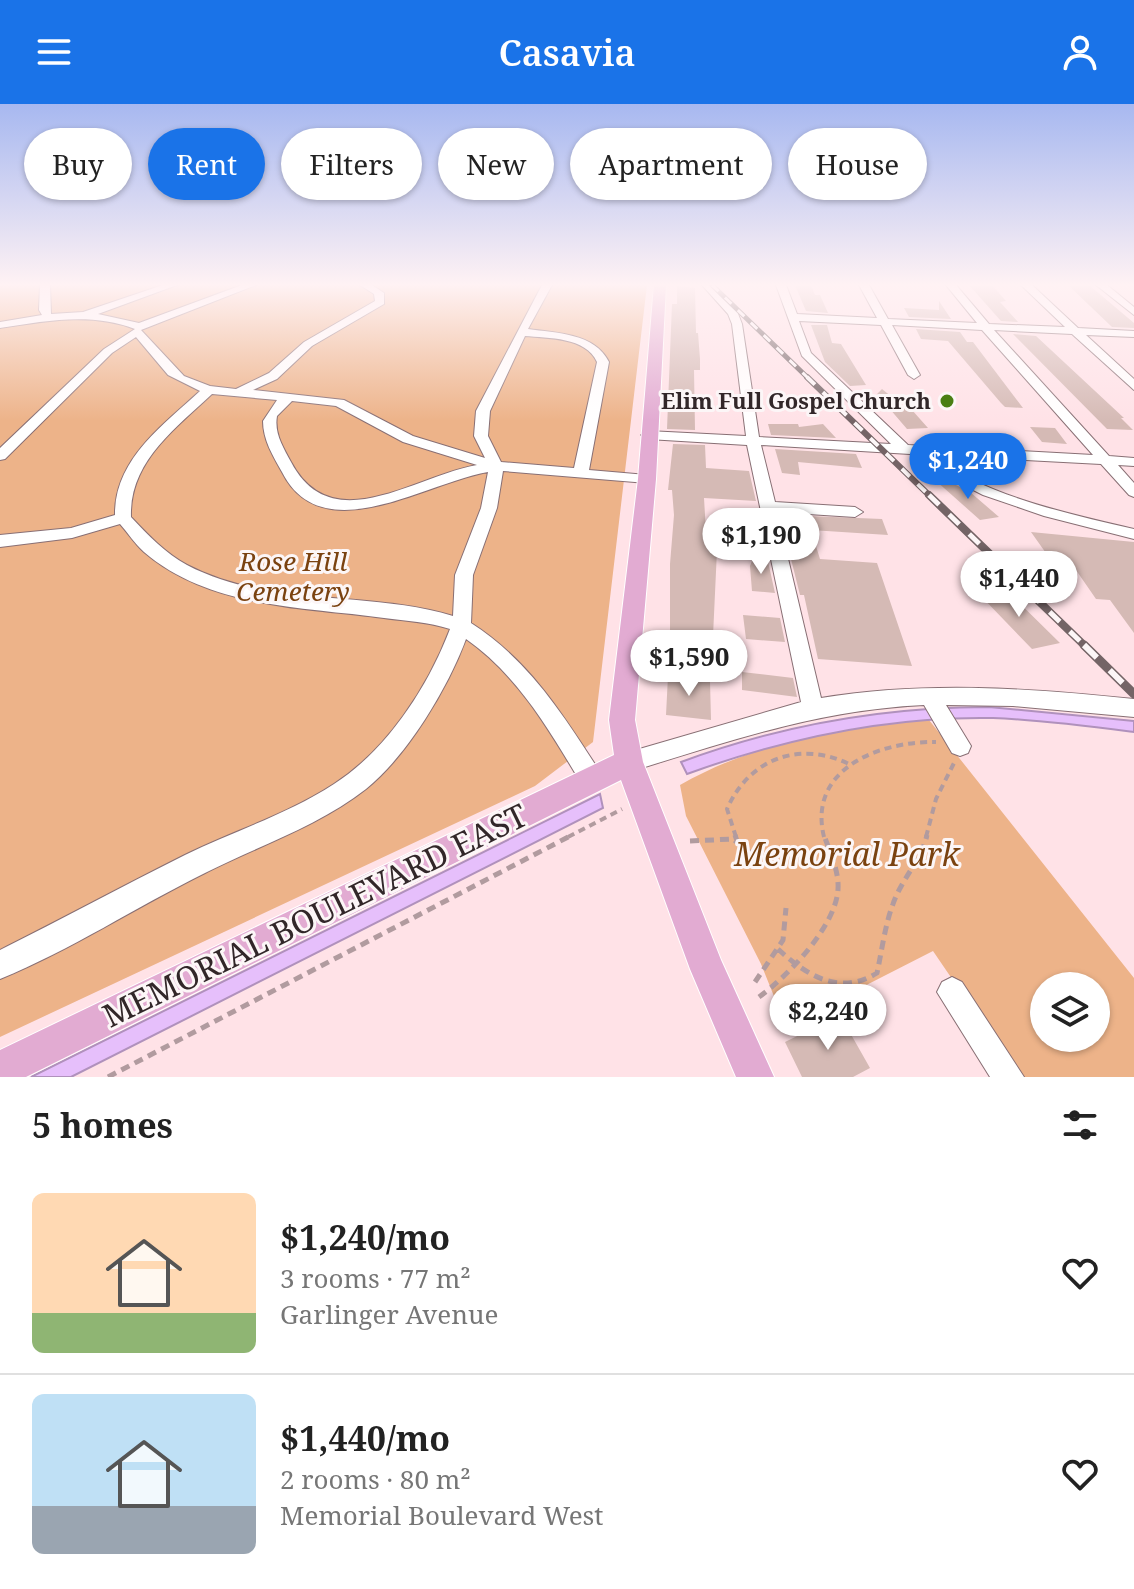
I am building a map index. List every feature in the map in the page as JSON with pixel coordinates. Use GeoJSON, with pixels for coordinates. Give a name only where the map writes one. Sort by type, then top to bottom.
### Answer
{"type":"FeatureCollection","features":[{"type":"Feature","properties":{"kind":"main road"},"geometry":{"type":"LineString","coordinates":[[656,330],[647,479],[622,720],[629,762],[645,797],[707,969],[755,1077]]}},
{"type":"Feature","properties":{"kind":"main road","name":"MEMORIAL BOULEVARD EAST"},"geometry":{"type":"LineString","coordinates":[[0,1070],[629,762]]}},
{"type":"Feature","properties":{"kind":"street"},"geometry":{"type":"LineString","coordinates":[[0,456],[108,351],[137,330]]}},
{"type":"Feature","properties":{"kind":"street"},"geometry":{"type":"LineString","coordinates":[[138,330],[172,375],[209,390],[339,403],[408,439],[496,466]]}},
{"type":"Feature","properties":{"kind":"street"},"geometry":{"type":"LineString","coordinates":[[241,391],[273,376],[308,344],[331,330]]}},
{"type":"Feature","properties":{"kind":"street"},"geometry":{"type":"LineString","coordinates":[[738,330],[753,440],[813,709]]}},
{"type":"Feature","properties":{"kind":"street"},"geometry":{"type":"LineString","coordinates":[[796,330],[800,343],[816,366],[908,448],[929,461],[996,493],[1082,522],[1134,534]]}},
{"type":"Feature","properties":{"kind":"street"},"geometry":{"type":"LineString","coordinates":[[889,330],[914,375]]}},
{"type":"Feature","properties":{"kind":"street"},"geometry":{"type":"LineString","coordinates":[[987,330],[1134,492]]}},
{"type":"Feature","properties":{"kind":"street"},"geometry":{"type":"LineString","coordinates":[[1061,330],[1134,334]]}},
{"type":"Feature","properties":{"kind":"street"},"geometry":{"type":"LineString","coordinates":[[1074,331],[1134,386]]}},
{"type":"Feature","properties":{"kind":"street"},"geometry":{"type":"LineString","coordinates":[[0,965],[342,791],[373,768],[397,740],[448,657],[461,626],[464,577],[491,507],[496,483],[496,466],[481,436],[483,411],[521,332],[566,338],[602,354],[581,471]]}},
{"type":"Feature","properties":{"kind":"street"},"geometry":{"type":"LineString","coordinates":[[273,376],[289,397]]}},
{"type":"Feature","properties":{"kind":"street"},"geometry":{"type":"LineString","coordinates":[[209,390],[155,444],[127,479],[120,504],[123,518],[151,551],[209,584],[255,596],[375,609],[461,626],[518,672],[551,713],[592,780]]}},
{"type":"Feature","properties":{"kind":"street"},"geometry":{"type":"LineString","coordinates":[[289,397],[272,410],[268,427],[291,481],[313,501],[329,506],[361,505],[473,467],[581,471],[647,479]]}},
{"type":"Feature","properties":{"kind":"street"},"geometry":{"type":"LineString","coordinates":[[648,435],[1134,462]]}},
{"type":"Feature","properties":{"kind":"street"},"geometry":{"type":"LineString","coordinates":[[768,507],[855,512]]}},
{"type":"Feature","properties":{"kind":"street"},"geometry":{"type":"LineString","coordinates":[[0,541],[72,533],[123,518]]}},
{"type":"Feature","properties":{"kind":"street"},"geometry":{"type":"LineString","coordinates":[[629,762],[813,709],[944,729],[996,696],[1134,708]]}},
{"type":"Feature","properties":{"kind":"street"},"geometry":{"type":"LineString","coordinates":[[952,992],[1008,1077]]}},
{"type":"Feature","properties":{"kind":"path"},"geometry":{"type":"LineString","coordinates":[[759,997],[781,981],[793,965],[828,917],[838,889],[821,819],[828,791],[850,765],[879,748],[933,741],[944,729]]}},
{"type":"Feature","properties":{"kind":"path"},"geometry":{"type":"LineString","coordinates":[[778,949],[793,965],[830,983],[846,986],[870,979],[877,973],[892,905],[899,888],[922,855],[936,799],[951,773],[944,729]]}},
{"type":"Feature","properties":{"kind":"path"},"geometry":{"type":"LineString","coordinates":[[737,841],[727,809],[744,780],[756,769],[783,755],[811,752],[827,753],[850,765]]}},
{"type":"Feature","properties":{"kind":"path"},"geometry":{"type":"LineString","coordinates":[[108,1077],[645,797]]}},
{"type":"Feature","properties":{"kind":"path"},"geometry":{"type":"LineString","coordinates":[[690,841],[721,837],[737,841],[761,861]]}},
{"type":"Feature","properties":{"kind":"path"},"geometry":{"type":"LineString","coordinates":[[755,982],[778,949],[785,931],[786,908]]}},
{"type":"Feature","properties":{"kind":"green space","name":"Rose Hill Cemetery"},"geometry":{"type":"Polygon","coordinates":[[[0,330],[642,330],[593,742],[535,786],[0,1037],[0,330]]]}},
{"type":"Feature","properties":{"kind":"green space","name":"Memorial Park"},"geometry":{"type":"Polygon","coordinates":[[[929,720],[1134,978],[1134,1077],[1019,1077],[933,951],[786,1026],[761,964],[686,816],[680,785],[739,757],[832,732],[929,720]]]}},
{"type":"Feature","properties":{"kind":"shaded area"},"geometry":{"type":"Polygon","coordinates":[[[989,707],[1134,721],[1134,732],[1046,722],[953,718],[876,725],[799,740],[687,774],[681,762],[756,738],[832,721],[909,710],[989,707]]]}},
{"type":"Feature","properties":{"kind":"shaded area"},"geometry":{"type":"Polygon","coordinates":[[[600,794],[603,808],[71,1077],[31,1077],[600,794]]]}},
{"type":"Feature","properties":{"kind":"building"},"geometry":{"type":"Polygon","coordinates":[[[671,330],[696,330],[700,370],[694,370],[695,430],[667,429],[671,330]]]}},
{"type":"Feature","properties":{"kind":"building"},"geometry":{"type":"Polygon","coordinates":[[[813,330],[829,330],[832,343],[841,344],[866,385],[850,386],[825,362],[813,330]]]}},
{"type":"Feature","properties":{"kind":"building"},"geometry":{"type":"Polygon","coordinates":[[[917,330],[960,332],[967,342],[973,342],[1023,408],[1005,407],[948,341],[921,339],[917,330]]]}},
{"type":"Feature","properties":{"kind":"building"},"geometry":{"type":"Polygon","coordinates":[[[1013,334],[1036,336],[1133,430],[1107,429],[1013,334]]]}},
{"type":"Feature","properties":{"kind":"building"},"geometry":{"type":"Polygon","coordinates":[[[882,389],[912,410],[928,428],[907,429],[877,394],[882,389]]]}},
{"type":"Feature","properties":{"kind":"building"},"geometry":{"type":"Polygon","coordinates":[[[768,424],[798,424],[799,427],[823,424],[836,438],[771,435],[768,424]]]}},
{"type":"Feature","properties":{"kind":"building"},"geometry":{"type":"Polygon","coordinates":[[[1030,427],[1055,428],[1067,444],[1042,442],[1030,427]]]}},
{"type":"Feature","properties":{"kind":"building"},"geometry":{"type":"Polygon","coordinates":[[[673,444],[705,445],[706,468],[749,471],[756,501],[704,498],[707,549],[717,550],[713,636],[670,631],[674,515],[672,490],[668,490],[673,444]]]}},
{"type":"Feature","properties":{"kind":"building"},"geometry":{"type":"Polygon","coordinates":[[[775,449],[856,454],[862,468],[798,462],[800,475],[782,473],[775,449]]]}},
{"type":"Feature","properties":{"kind":"building"},"geometry":{"type":"Polygon","coordinates":[[[976,464],[994,465],[1006,483],[986,479],[976,464]]]}},
{"type":"Feature","properties":{"kind":"building"},"geometry":{"type":"Polygon","coordinates":[[[944,479],[970,492],[999,517],[980,520],[935,480],[944,479]]]}},
{"type":"Feature","properties":{"kind":"building"},"geometry":{"type":"Polygon","coordinates":[[[784,515],[882,519],[888,535],[811,530],[820,559],[877,563],[912,666],[818,659],[804,595],[800,595],[791,559],[796,559],[784,515]]]}},
{"type":"Feature","properties":{"kind":"building"},"geometry":{"type":"Polygon","coordinates":[[[1031,532],[1134,542],[1134,633],[1110,600],[1096,599],[1067,557],[1048,556],[1031,532]]]}},
{"type":"Feature","properties":{"kind":"building"},"geometry":{"type":"Polygon","coordinates":[[[757,556],[767,557],[775,593],[752,591],[750,566],[752,561],[758,561],[757,556]]]}},
{"type":"Feature","properties":{"kind":"building"},"geometry":{"type":"Polygon","coordinates":[[[1004,588],[1060,643],[1032,649],[978,593],[1004,588]]]}},
{"type":"Feature","properties":{"kind":"building"},"geometry":{"type":"Polygon","coordinates":[[[743,615],[780,618],[785,642],[746,639],[743,615]]]}},
{"type":"Feature","properties":{"kind":"building"},"geometry":{"type":"Polygon","coordinates":[[[742,672],[793,678],[797,697],[742,690],[742,672]]]}},
{"type":"Feature","properties":{"kind":"building"},"geometry":{"type":"Polygon","coordinates":[[[668,676],[710,681],[711,720],[666,715],[668,676]]]}},
{"type":"Feature","properties":{"kind":"building"},"geometry":{"type":"Polygon","coordinates":[[[840,1015],[870,1068],[853,1077],[802,1077],[785,1042],[840,1015]]]}},
{"type":"Feature","properties":{"kind":"railway"},"geometry":{"type":"LineString","coordinates":[[759,330],[809,379]]}},
{"type":"Feature","properties":{"kind":"railway"},"geometry":{"type":"LineString","coordinates":[[807,377],[931,497]]}},
{"type":"Feature","properties":{"kind":"railway"},"geometry":{"type":"LineString","coordinates":[[929,495],[1086,647]]}},
{"type":"Feature","properties":{"kind":"railway"},"geometry":{"type":"LineString","coordinates":[[1084,645],[1134,694]]}},
{"type":"Feature","properties":{"kind":"place","name":"Elim Full Gospel Church"},"geometry":{"type":"Point","coordinates":[947,401]}}]}
